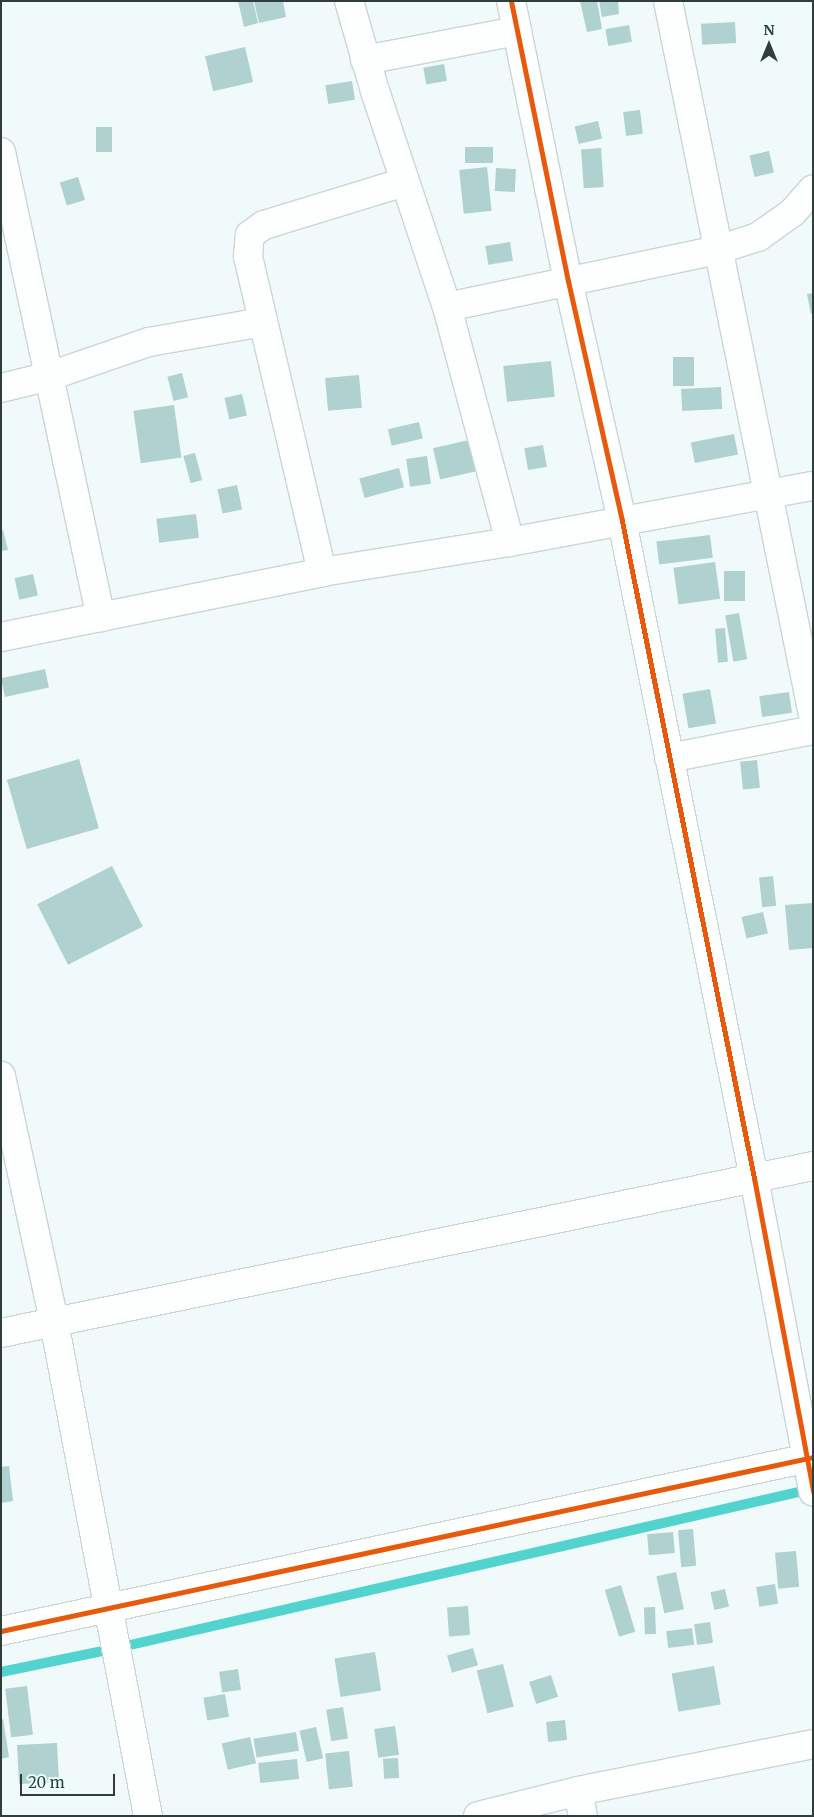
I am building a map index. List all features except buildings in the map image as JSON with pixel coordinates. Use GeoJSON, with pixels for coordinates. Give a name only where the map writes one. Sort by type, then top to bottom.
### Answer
{"type":"FeatureCollection","features":[{"type":"Feature","properties":{"kind":"street"},"geometry":{"type":"LineString","coordinates":[[350,1],[365,60],[447,307],[510,542]]}},
{"type":"Feature","properties":{"kind":"street"},"geometry":{"type":"LineString","coordinates":[[511,1],[568,281],[622,521],[810,1458],[813,1491]]}},
{"type":"Feature","properties":{"kind":"street"},"geometry":{"type":"LineString","coordinates":[[668,1],[717,250],[813,715]]}},
{"type":"Feature","properties":{"kind":"street"},"geometry":{"type":"LineString","coordinates":[[365,60],[517,31]]}},
{"type":"Feature","properties":{"kind":"street"},"geometry":{"type":"LineString","coordinates":[[1,152],[101,617]]}},
{"type":"Feature","properties":{"kind":"street"},"geometry":{"type":"LineString","coordinates":[[322,572],[248,256],[250,235],[264,225],[405,182]]}},
{"type":"Feature","properties":{"kind":"street"},"geometry":{"type":"LineString","coordinates":[[447,307],[717,250],[758,237],[792,212],[813,189]]}},
{"type":"Feature","properties":{"kind":"street"},"geometry":{"type":"LineString","coordinates":[[1,388],[50,376],[149,342],[263,322]]}},
{"type":"Feature","properties":{"kind":"street"},"geometry":{"type":"LineString","coordinates":[[1,637],[322,572],[510,542],[768,496],[813,486]]}},
{"type":"Feature","properties":{"kind":"street"},"geometry":{"type":"LineString","coordinates":[[669,758],[813,730]]}},
{"type":"Feature","properties":{"kind":"street"},"geometry":{"type":"LineString","coordinates":[[1,1076],[12,1176],[54,1322],[148,1816]]}},
{"type":"Feature","properties":{"kind":"street"},"geometry":{"type":"LineString","coordinates":[[1,1333],[813,1166]]}},
{"type":"Feature","properties":{"kind":"street"},"geometry":{"type":"LineString","coordinates":[[1,1630],[810,1458]]}},
{"type":"Feature","properties":{"kind":"street"},"geometry":{"type":"LineString","coordinates":[[478,1816],[581,1804],[813,1744]]}},
{"type":"Feature","properties":{"kind":"waterway"},"geometry":{"type":"LineString","coordinates":[[1,1672],[117,1648],[812,1489]]}},
{"type":"Feature","properties":{"kind":"cycle path"},"geometry":{"type":"LineString","coordinates":[[511,1],[568,281],[622,521],[754,1178],[813,1491]]}},
{"type":"Feature","properties":{"kind":"cycle path"},"geometry":{"type":"LineString","coordinates":[[1,1631],[813,1457]]}}]}
